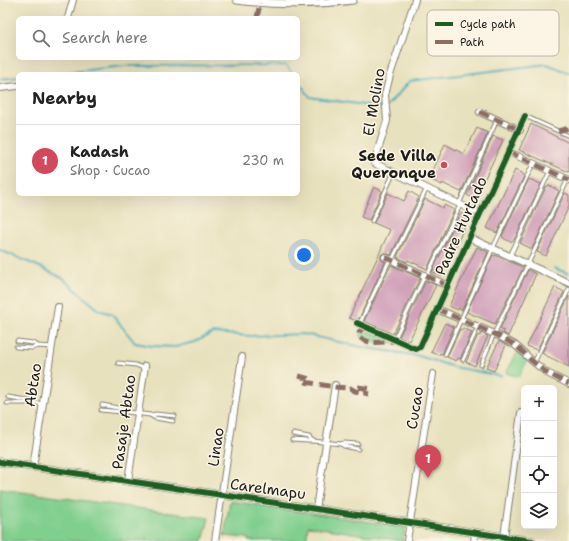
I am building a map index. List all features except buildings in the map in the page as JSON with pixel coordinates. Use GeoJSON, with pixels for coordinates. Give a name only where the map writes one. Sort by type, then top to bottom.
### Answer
{"type":"FeatureCollection","features":[{"type":"Feature","properties":{"kind":"street"},"geometry":{"type":"LineString","coordinates":[[69,16],[73,0]]}},
{"type":"Feature","properties":{"kind":"street"},"geometry":{"type":"LineString","coordinates":[[237,0],[309,4],[353,0]]}},
{"type":"Feature","properties":{"kind":"street","name":"El Molino"},"geometry":{"type":"LineString","coordinates":[[394,172],[374,163],[387,121],[385,95],[390,75],[415,0]]}},
{"type":"Feature","properties":{"kind":"street"},"geometry":{"type":"LineString","coordinates":[[0,88],[16,86]]}},
{"type":"Feature","properties":{"kind":"street"},"geometry":{"type":"LineString","coordinates":[[480,112],[520,130]]}},
{"type":"Feature","properties":{"kind":"street","name":"Padre Hurtado"},"geometry":{"type":"LineString","coordinates":[[394,340],[416,349],[420,348],[480,214],[520,130],[525,116]]}},
{"type":"Feature","properties":{"kind":"street"},"geometry":{"type":"LineString","coordinates":[[509,152],[568,179]]}},
{"type":"Feature","properties":{"kind":"street"},"geometry":{"type":"LineString","coordinates":[[394,172],[480,214]]}},
{"type":"Feature","properties":{"kind":"street"},"geometry":{"type":"LineString","coordinates":[[470,238],[569,283]]}},
{"type":"Feature","properties":{"kind":"street"},"geometry":{"type":"LineString","coordinates":[[389,259],[448,286]]}},
{"type":"Feature","properties":{"kind":"street","name":"Abtao"},"geometry":{"type":"LineString","coordinates":[[33,467],[58,307]]}},
{"type":"Feature","properties":{"kind":"street"},"geometry":{"type":"LineString","coordinates":[[437,309],[515,345],[547,373],[568,382]]}},
{"type":"Feature","properties":{"kind":"street"},"geometry":{"type":"LineString","coordinates":[[358,324],[394,340]]}},
{"type":"Feature","properties":{"kind":"street","name":"Linao"},"geometry":{"type":"LineString","coordinates":[[216,541],[242,357]]}},
{"type":"Feature","properties":{"kind":"street","name":"Pasaje Abtao"},"geometry":{"type":"LineString","coordinates":[[128,481],[145,368]]}},
{"type":"Feature","properties":{"kind":"street","name":"Cucao"},"geometry":{"type":"LineString","coordinates":[[407,541],[433,374]]}},
{"type":"Feature","properties":{"kind":"street"},"geometry":{"type":"LineString","coordinates":[[316,509],[335,385]]}},
{"type":"Feature","properties":{"kind":"street"},"geometry":{"type":"LineString","coordinates":[[504,537],[521,414]]}},
{"type":"Feature","properties":{"kind":"street","name":"Carelmapu"},"geometry":{"type":"LineString","coordinates":[[0,462],[532,541]]}},
{"type":"Feature","properties":{"kind":"street"},"geometry":{"type":"LineString","coordinates":[[474,541],[475,533]]}},
{"type":"Feature","properties":{"kind":"lane"},"geometry":{"type":"LineString","coordinates":[[525,116],[569,136]]}},
{"type":"Feature","properties":{"kind":"lane"},"geometry":{"type":"LineString","coordinates":[[394,340],[460,204],[497,120]]}},
{"type":"Feature","properties":{"kind":"lane"},"geometry":{"type":"LineString","coordinates":[[445,355],[493,248],[534,164]]}},
{"type":"Feature","properties":{"kind":"lane"},"geometry":{"type":"LineString","coordinates":[[510,256],[550,171]]}},
{"type":"Feature","properties":{"kind":"lane"},"geometry":{"type":"LineString","coordinates":[[372,221],[394,172]]}},
{"type":"Feature","properties":{"kind":"lane"},"geometry":{"type":"LineString","coordinates":[[481,365],[494,334],[568,179]]}},
{"type":"Feature","properties":{"kind":"lane"},"geometry":{"type":"LineString","coordinates":[[358,324],[389,259],[427,188]]}},
{"type":"Feature","properties":{"kind":"lane"},"geometry":{"type":"LineString","coordinates":[[534,362],[569,289]]}},
{"type":"Feature","properties":{"kind":"lane"},"geometry":{"type":"LineString","coordinates":[[463,360],[478,327]]}},
{"type":"Feature","properties":{"kind":"lane"},"geometry":{"type":"LineString","coordinates":[[17,341],[33,343],[38,346]]}},
{"type":"Feature","properties":{"kind":"lane"},"geometry":{"type":"LineString","coordinates":[[16,347],[52,347]]}},
{"type":"Feature","properties":{"kind":"lane"},"geometry":{"type":"LineString","coordinates":[[118,363],[136,365],[145,368]]}},
{"type":"Feature","properties":{"kind":"lane"},"geometry":{"type":"LineString","coordinates":[[8,397],[43,404]]}},
{"type":"Feature","properties":{"kind":"lane"},"geometry":{"type":"LineString","coordinates":[[7,403],[30,402]]}},
{"type":"Feature","properties":{"kind":"lane"},"geometry":{"type":"LineString","coordinates":[[102,406],[123,409],[127,412]]}},
{"type":"Feature","properties":{"kind":"lane"},"geometry":{"type":"LineString","coordinates":[[101,410],[175,416]]}},
{"type":"Feature","properties":{"kind":"lane"},"geometry":{"type":"LineString","coordinates":[[150,415],[155,418],[173,421]]}},
{"type":"Feature","properties":{"kind":"lane"},"geometry":{"type":"LineString","coordinates":[[293,434],[309,437],[313,441]]}},
{"type":"Feature","properties":{"kind":"lane"},"geometry":{"type":"LineString","coordinates":[[292,440],[358,444]]}},
{"type":"Feature","properties":{"kind":"lane"},"geometry":{"type":"LineString","coordinates":[[341,444],[358,449]]}},
{"type":"Feature","properties":{"kind":"green space"},"geometry":{"type":"Polygon","coordinates":[[[371,332],[395,342],[373,341],[361,337],[361,333],[371,332]]]}},
{"type":"Feature","properties":{"kind":"green space"},"geometry":{"type":"Polygon","coordinates":[[[518,351],[527,361],[519,377],[506,373],[518,351]]]}},
{"type":"Feature","properties":{"kind":"green space"},"geometry":{"type":"Polygon","coordinates":[[[0,489],[209,518],[203,541],[0,541],[0,489]]]}},
{"type":"Feature","properties":{"kind":"green space"},"geometry":{"type":"Polygon","coordinates":[[[230,501],[405,527],[403,541],[308,526],[306,541],[248,541],[248,538],[224,536],[230,501]]]}},
{"type":"Feature","properties":{"kind":"waterway"},"geometry":{"type":"LineString","coordinates":[[387,106],[410,81],[547,64],[569,73]]}},
{"type":"Feature","properties":{"kind":"waterway"},"geometry":{"type":"LineString","coordinates":[[69,72],[124,66],[286,65],[291,72]]}},
{"type":"Feature","properties":{"kind":"waterway"},"geometry":{"type":"LineString","coordinates":[[0,79],[16,77]]}},
{"type":"Feature","properties":{"kind":"waterway"},"geometry":{"type":"LineString","coordinates":[[300,84],[310,97],[384,108]]}},
{"type":"Feature","properties":{"kind":"waterway"},"geometry":{"type":"LineString","coordinates":[[0,250],[62,278],[99,310],[112,314],[135,343],[152,346],[175,347],[195,342],[213,333],[251,336],[304,334],[361,347],[419,356],[454,367],[501,376]]}},
{"type":"Feature","properties":{"kind":"waterway"},"geometry":{"type":"LineString","coordinates":[[554,268],[569,274]]}},
{"type":"Feature","properties":{"kind":"marked path"},"geometry":{"type":"LineString","coordinates":[[257,16],[260,3]]}},
{"type":"Feature","properties":{"kind":"marked path"},"geometry":{"type":"LineString","coordinates":[[480,112],[520,130]]}},
{"type":"Feature","properties":{"kind":"marked path"},"geometry":{"type":"LineString","coordinates":[[558,131],[569,128]]}},
{"type":"Feature","properties":{"kind":"marked path"},"geometry":{"type":"LineString","coordinates":[[509,152],[569,180]]}},
{"type":"Feature","properties":{"kind":"marked path"},"geometry":{"type":"LineString","coordinates":[[385,257],[448,286]]}},
{"type":"Feature","properties":{"kind":"marked path"},"geometry":{"type":"LineString","coordinates":[[437,309],[499,336],[515,345],[547,373],[569,384]]}},
{"type":"Feature","properties":{"kind":"marked path"},"geometry":{"type":"LineString","coordinates":[[366,328],[359,332],[359,337],[363,340],[375,342],[393,341]]}},
{"type":"Feature","properties":{"kind":"marked path"},"geometry":{"type":"LineString","coordinates":[[299,376],[313,380]]}},
{"type":"Feature","properties":{"kind":"marked path"},"geometry":{"type":"LineString","coordinates":[[305,382],[350,388],[355,391],[369,394]]}},
{"type":"Feature","properties":{"kind":"marked path"},"geometry":{"type":"LineString","coordinates":[[358,387],[371,389]]}},
{"type":"Feature","properties":{"kind":"cycle path"},"geometry":{"type":"LineString","coordinates":[[357,323],[416,349],[420,347],[525,116]]}},
{"type":"Feature","properties":{"kind":"cycle path"},"geometry":{"type":"LineString","coordinates":[[0,462],[532,541]]}},
{"type":"Feature","properties":{"kind":"place","name":"Sede Villa Queronque"},"geometry":{"type":"Point","coordinates":[444,165]}},
{"type":"Feature","properties":{"kind":"place","name":"Kadash"},"geometry":{"type":"Point","coordinates":[428,478]}}]}
